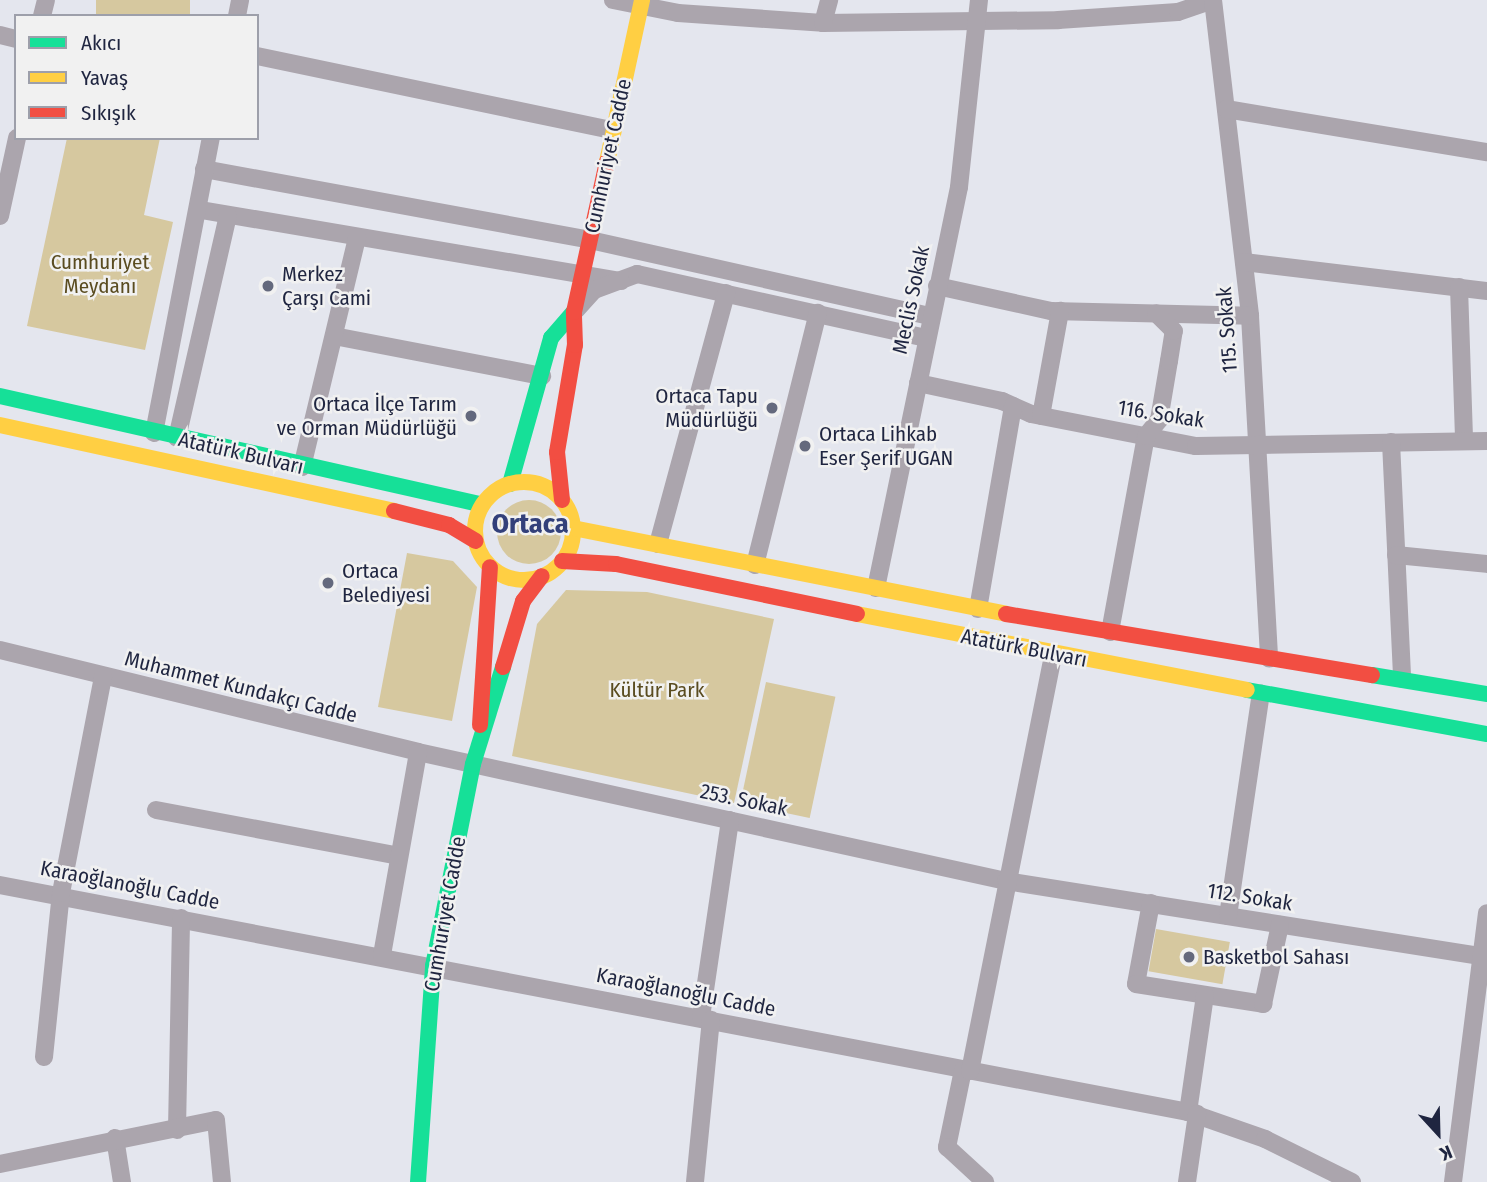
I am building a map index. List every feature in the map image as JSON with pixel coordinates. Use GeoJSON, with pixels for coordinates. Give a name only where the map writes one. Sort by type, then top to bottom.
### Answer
{"type":"FeatureCollection","features":[{"type":"Feature","properties":{"kind":"main road","name":"Cumhuriyet Cadde"},"geometry":{"type":"LineString","coordinates":[[562,500],[557,452],[575,345],[574,313],[642,3]]}},
{"type":"Feature","properties":{"kind":"main road","name":"Cumhuriyet Cadde"},"geometry":{"type":"LineString","coordinates":[[510,484],[551,338],[574,313]]}},
{"type":"Feature","properties":{"kind":"main road","name":"Atatürk Bulvarı"},"geometry":{"type":"LineString","coordinates":[[0,396],[302,467],[482,505]]}},
{"type":"Feature","properties":{"kind":"main road","name":"Atatürk Bulvarı"},"geometry":{"type":"LineString","coordinates":[[0,425],[419,517],[475,541]]}},
{"type":"Feature","properties":{"kind":"main road"},"geometry":{"type":"LineString","coordinates":[[534,483],[562,500],[572,528],[562,561],[542,576],[514,579],[489,567],[475,541],[482,505],[510,484],[534,483]]}},
{"type":"Feature","properties":{"kind":"main road","name":"Atatürk Bulvarı"},"geometry":{"type":"LineString","coordinates":[[572,528],[978,609],[1487,694]]}},
{"type":"Feature","properties":{"kind":"main road","name":"Atatürk Bulvarı"},"geometry":{"type":"LineString","coordinates":[[562,561],[616,564],[1053,655],[1487,734]]}},
{"type":"Feature","properties":{"kind":"main road","name":"Cumhuriyet Cadde"},"geometry":{"type":"LineString","coordinates":[[480,733],[489,567]]}},
{"type":"Feature","properties":{"kind":"main road","name":"Cumhuriyet Cadde"},"geometry":{"type":"LineString","coordinates":[[418,1182],[433,965],[473,764],[480,733],[523,601],[542,576]]}},
{"type":"Feature","properties":{"kind":"street"},"geometry":{"type":"LineString","coordinates":[[613,0],[823,23],[1178,12],[1213,0]]}},
{"type":"Feature","properties":{"kind":"street"},"geometry":{"type":"LineString","coordinates":[[823,23],[829,0]]}},
{"type":"Feature","properties":{"kind":"street","name":"Meclis Sokak"},"geometry":{"type":"LineString","coordinates":[[876,588],[930,316],[959,187],[980,20],[979,0]]}},
{"type":"Feature","properties":{"kind":"street","name":"115. Sokak"},"geometry":{"type":"LineString","coordinates":[[1213,0],[1250,316],[1269,658]]}},
{"type":"Feature","properties":{"kind":"street"},"geometry":{"type":"LineString","coordinates":[[259,56],[612,130]]}},
{"type":"Feature","properties":{"kind":"street"},"geometry":{"type":"LineString","coordinates":[[1226,108],[1487,152]]}},
{"type":"Feature","properties":{"kind":"street"},"geometry":{"type":"LineString","coordinates":[[0,216],[5,170],[16,140]]}},
{"type":"Feature","properties":{"kind":"street"},"geometry":{"type":"LineString","coordinates":[[154,433],[201,210],[204,169],[211,140]]}},
{"type":"Feature","properties":{"kind":"street"},"geometry":{"type":"LineString","coordinates":[[204,169],[590,240],[930,316]]}},
{"type":"Feature","properties":{"kind":"street"},"geometry":{"type":"LineString","coordinates":[[201,210],[357,239],[621,281]]}},
{"type":"Feature","properties":{"kind":"street"},"geometry":{"type":"LineString","coordinates":[[177,438],[228,216]]}},
{"type":"Feature","properties":{"kind":"street"},"geometry":{"type":"LineString","coordinates":[[302,467],[357,239]]}},
{"type":"Feature","properties":{"kind":"street"},"geometry":{"type":"LineString","coordinates":[[1244,262],[1487,291]]}},
{"type":"Feature","properties":{"kind":"street"},"geometry":{"type":"LineString","coordinates":[[574,313],[594,290],[637,274],[926,338]]}},
{"type":"Feature","properties":{"kind":"street"},"geometry":{"type":"LineString","coordinates":[[937,286],[1060,311],[1250,316]]}},
{"type":"Feature","properties":{"kind":"street"},"geometry":{"type":"LineString","coordinates":[[1459,287],[1464,439]]}},
{"type":"Feature","properties":{"kind":"street"},"geometry":{"type":"LineString","coordinates":[[658,544],[726,293]]}},
{"type":"Feature","properties":{"kind":"street"},"geometry":{"type":"LineString","coordinates":[[1041,416],[1060,311]]}},
{"type":"Feature","properties":{"kind":"street"},"geometry":{"type":"LineString","coordinates":[[755,565],[818,313]]}},
{"type":"Feature","properties":{"kind":"street"},"geometry":{"type":"LineString","coordinates":[[1110,632],[1146,436],[1159,420],[1174,331],[1156,313]]}},
{"type":"Feature","properties":{"kind":"street"},"geometry":{"type":"LineString","coordinates":[[334,336],[542,376]]}},
{"type":"Feature","properties":{"kind":"street"},"geometry":{"type":"LineString","coordinates":[[170,361],[195,365]]}},
{"type":"Feature","properties":{"kind":"street","name":"116. Sokak"},"geometry":{"type":"LineString","coordinates":[[918,383],[1013,406],[1041,416],[1196,446],[1257,440],[1487,440]]}},
{"type":"Feature","properties":{"kind":"street"},"geometry":{"type":"LineString","coordinates":[[978,609],[1013,406]]}},
{"type":"Feature","properties":{"kind":"street"},"geometry":{"type":"LineString","coordinates":[[1391,442],[1402,680]]}},
{"type":"Feature","properties":{"kind":"street"},"geometry":{"type":"LineString","coordinates":[[1396,555],[1487,564]]}},
{"type":"Feature","properties":{"kind":"street","name":"Muhammet Kundakçı Cadde"},"geometry":{"type":"LineString","coordinates":[[0,650],[103,677],[473,764]]}},
{"type":"Feature","properties":{"kind":"street"},"geometry":{"type":"LineString","coordinates":[[985,1182],[947,1147],[966,1070],[1053,655]]}},
{"type":"Feature","properties":{"kind":"street"},"geometry":{"type":"LineString","coordinates":[[44,1057],[61,893],[103,677]]}},
{"type":"Feature","properties":{"kind":"street"},"geometry":{"type":"LineString","coordinates":[[1228,916],[1261,693]]}},
{"type":"Feature","properties":{"kind":"street"},"geometry":{"type":"LineString","coordinates":[[382,955],[418,752]]}},
{"type":"Feature","properties":{"kind":"street","name":"253. Sokak"},"geometry":{"type":"LineString","coordinates":[[473,764],[1006,881]]}},
{"type":"Feature","properties":{"kind":"street"},"geometry":{"type":"LineString","coordinates":[[156,810],[399,856]]}},
{"type":"Feature","properties":{"kind":"street"},"geometry":{"type":"LineString","coordinates":[[695,1182],[706,1019],[730,820]]}},
{"type":"Feature","properties":{"kind":"street","name":"112. Sokak"},"geometry":{"type":"LineString","coordinates":[[1006,881],[1485,956]]}},
{"type":"Feature","properties":{"kind":"street","name":"Karaoğlanoğlu Cadde"},"geometry":{"type":"LineString","coordinates":[[0,884],[61,893],[1192,1113],[1333,1178],[1352,1182]]}},
{"type":"Feature","properties":{"kind":"street"},"geometry":{"type":"LineString","coordinates":[[1151,903],[1136,984],[1263,1004],[1280,925]]}},
{"type":"Feature","properties":{"kind":"street"},"geometry":{"type":"LineString","coordinates":[[1452,1182],[1485,956],[1487,913]]}},
{"type":"Feature","properties":{"kind":"street"},"geometry":{"type":"LineString","coordinates":[[177,1130],[181,918]]}},
{"type":"Feature","properties":{"kind":"street"},"geometry":{"type":"LineString","coordinates":[[1187,1182],[1205,995]]}},
{"type":"Feature","properties":{"kind":"street"},"geometry":{"type":"LineString","coordinates":[[0,1164],[115,1138],[177,1130],[216,1120],[222,1182]]}},
{"type":"Feature","properties":{"kind":"street"},"geometry":{"type":"LineString","coordinates":[[115,1138],[122,1182]]}},
{"type":"Feature","properties":{"kind":"green space"},"geometry":{"type":"Polygon","coordinates":[[[96,0],[190,0],[190,14],[96,14],[96,0]]]}},
{"type":"Feature","properties":{"kind":"green space","name":"Cumhuriyet Meydanı"},"geometry":{"type":"Polygon","coordinates":[[[67,140],[160,140],[144,215],[173,222],[145,350],[27,326],[67,140]]]}},
{"type":"Feature","properties":{"kind":"green space"},"geometry":{"type":"Polygon","coordinates":[[[523,500],[535,500],[552,509],[559,520],[559,544],[552,555],[535,564],[523,564],[511,559],[502,550],[497,538],[497,526],[502,514],[511,505],[523,500]]]}},
{"type":"Feature","properties":{"kind":"green space"},"geometry":{"type":"Polygon","coordinates":[[[407,553],[453,561],[477,587],[452,721],[378,707],[407,553]]]}},
{"type":"Feature","properties":{"kind":"green space","name":"Kültür Park"},"geometry":{"type":"Polygon","coordinates":[[[566,590],[647,592],[774,619],[734,803],[512,756],[537,624],[566,590]]]}},
{"type":"Feature","properties":{"kind":"green space"},"geometry":{"type":"Polygon","coordinates":[[[766,682],[835,697],[810,818],[740,803],[766,682]]]}},
{"type":"Feature","properties":{"kind":"green space","name":"Basketbol Sahası"},"geometry":{"type":"Polygon","coordinates":[[[1156,929],[1230,942],[1222,984],[1149,971],[1156,929]]]}},
{"type":"Feature","properties":{"kind":"traffic: fast"},"geometry":{"type":"LineString","coordinates":[[510,484],[551,338],[574,312]]}},
{"type":"Feature","properties":{"kind":"traffic: fast"},"geometry":{"type":"LineString","coordinates":[[0,396],[482,505]]}},
{"type":"Feature","properties":{"kind":"traffic: fast"},"geometry":{"type":"LineString","coordinates":[[418,1182],[433,966],[473,764],[503,667]]}},
{"type":"Feature","properties":{"kind":"traffic: fast"},"geometry":{"type":"LineString","coordinates":[[1372,675],[1487,694]]}},
{"type":"Feature","properties":{"kind":"traffic: fast"},"geometry":{"type":"LineString","coordinates":[[1247,690],[1487,734]]}},
{"type":"Feature","properties":{"kind":"traffic: slow"},"geometry":{"type":"LineString","coordinates":[[607,162],[642,0]]}},
{"type":"Feature","properties":{"kind":"traffic: slow"},"geometry":{"type":"LineString","coordinates":[[0,425],[394,511]]}},
{"type":"Feature","properties":{"kind":"traffic: slow"},"geometry":{"type":"LineString","coordinates":[[524,482],[551,490],[565,504],[573,531],[565,558],[551,572],[524,580],[497,572],[483,558],[475,531],[483,504],[497,490],[524,482]]}},
{"type":"Feature","properties":{"kind":"traffic: slow"},"geometry":{"type":"LineString","coordinates":[[573,528],[1006,614]]}},
{"type":"Feature","properties":{"kind":"traffic: slow"},"geometry":{"type":"LineString","coordinates":[[857,614],[1247,690]]}},
{"type":"Feature","properties":{"kind":"traffic: jam"},"geometry":{"type":"LineString","coordinates":[[562,500],[557,452],[575,345],[574,312],[607,162]]}},
{"type":"Feature","properties":{"kind":"traffic: jam"},"geometry":{"type":"LineString","coordinates":[[394,511],[449,525],[476,541]]}},
{"type":"Feature","properties":{"kind":"traffic: jam"},"geometry":{"type":"LineString","coordinates":[[562,561],[616,564],[857,614]]}},
{"type":"Feature","properties":{"kind":"traffic: jam"},"geometry":{"type":"LineString","coordinates":[[480,725],[490,567]]}},
{"type":"Feature","properties":{"kind":"traffic: jam"},"geometry":{"type":"LineString","coordinates":[[503,667],[523,601],[542,576]]}},
{"type":"Feature","properties":{"kind":"traffic: jam"},"geometry":{"type":"LineString","coordinates":[[1006,614],[1372,675]]}},
{"type":"Feature","properties":{"kind":"place","name":"Merkez Çarşı Cami"},"geometry":{"type":"Point","coordinates":[268,286]}},
{"type":"Feature","properties":{"kind":"place","name":"Ortaca Tapu Müdürlüğü"},"geometry":{"type":"Point","coordinates":[772,408]}},
{"type":"Feature","properties":{"kind":"place","name":"Ortaca İlçe Tarım ve Orman Müdürlüğü"},"geometry":{"type":"Point","coordinates":[471,416]}},
{"type":"Feature","properties":{"kind":"place","name":"Ortaca Lihkab Eser Şerif UGAN"},"geometry":{"type":"Point","coordinates":[805,446]}},
{"type":"Feature","properties":{"kind":"place","name":"Ortaca Belediyesi"},"geometry":{"type":"Point","coordinates":[328,583]}},
{"type":"Feature","properties":{"kind":"place","name":"Basketbol Sahası"},"geometry":{"type":"Point","coordinates":[1189,957]}},
{"type":"Feature","properties":{"kind":"district","name":"Ortaca"},"geometry":{"type":"Point","coordinates":[530,524]}}]}
